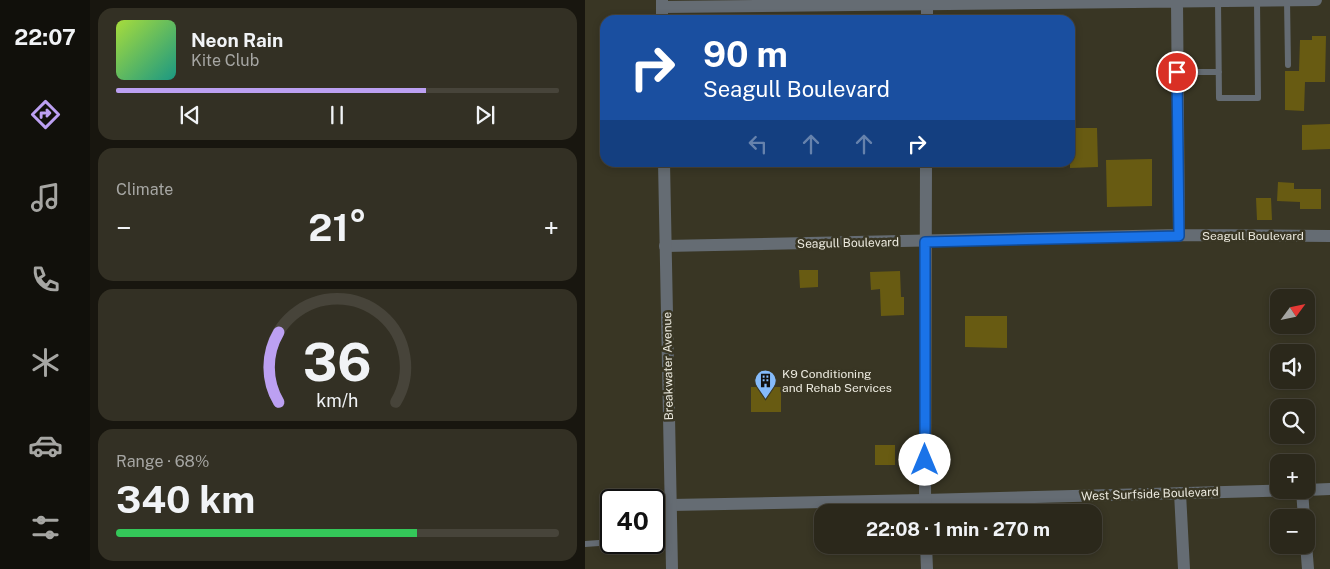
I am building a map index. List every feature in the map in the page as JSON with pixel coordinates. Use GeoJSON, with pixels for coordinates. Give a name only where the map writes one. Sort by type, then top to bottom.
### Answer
{"type":"FeatureCollection","features":[{"type":"Feature","properties":{"kind":"street"},"geometry":{"type":"LineString","coordinates":[[662,9],[927,2],[1316,0]]}},
{"type":"Feature","properties":{"kind":"street"},"geometry":{"type":"LineString","coordinates":[[927,2],[927,15]]}},
{"type":"Feature","properties":{"kind":"street"},"geometry":{"type":"LineString","coordinates":[[1177,2],[1179,236]]}},
{"type":"Feature","properties":{"kind":"street","name":"Breakwater Avenue"},"geometry":{"type":"LineString","coordinates":[[664,167],[672,569]]}},
{"type":"Feature","properties":{"kind":"street"},"geometry":{"type":"LineString","coordinates":[[925,167],[925,504]]}},
{"type":"Feature","properties":{"kind":"street","name":"Seagull Boulevard"},"geometry":{"type":"LineString","coordinates":[[665,246],[1179,236],[1330,236]]}},
{"type":"Feature","properties":{"kind":"street"},"geometry":{"type":"LineString","coordinates":[[1315,490],[1330,489]]}},
{"type":"Feature","properties":{"kind":"street","name":"West Surfside Boulevard"},"geometry":{"type":"LineString","coordinates":[[964,504],[1180,493],[1270,491]]}},
{"type":"Feature","properties":{"kind":"street"},"geometry":{"type":"LineString","coordinates":[[1180,493],[1184,569]]}},
{"type":"Feature","properties":{"kind":"street","name":"West Surfside Boulevard"},"geometry":{"type":"LineString","coordinates":[[671,505],[814,506]]}},
{"type":"Feature","properties":{"kind":"street"},"geometry":{"type":"LineString","coordinates":[[926,554],[927,569]]}},
{"type":"Feature","properties":{"kind":"street"},"geometry":{"type":"LineString","coordinates":[[1307,554],[1308,569]]}},
{"type":"Feature","properties":{"kind":"lane"},"geometry":{"type":"LineString","coordinates":[[1287,0],[1287,65]]}},
{"type":"Feature","properties":{"kind":"lane"},"geometry":{"type":"LineString","coordinates":[[1218,1],[1219,98],[1258,98],[1257,1]]}},
{"type":"Feature","properties":{"kind":"lane"},"geometry":{"type":"LineString","coordinates":[[1177,72],[1219,72]]}},
{"type":"Feature","properties":{"kind":"lane"},"geometry":{"type":"LineString","coordinates":[[665,539],[671,539]]}},
{"type":"Feature","properties":{"kind":"lane"},"geometry":{"type":"LineString","coordinates":[[585,544],[600,543]]}},
{"type":"Feature","properties":{"kind":"building"},"geometry":{"type":"Polygon","coordinates":[[[1312,36],[1326,36],[1325,82],[1305,82],[1304,111],[1285,110],[1285,71],[1299,71],[1300,40],[1312,40],[1312,36]]]}},
{"type":"Feature","properties":{"kind":"building"},"geometry":{"type":"Polygon","coordinates":[[[1330,124],[1330,149],[1302,150],[1302,125],[1330,124]]]}},
{"type":"Feature","properties":{"kind":"building"},"geometry":{"type":"Polygon","coordinates":[[[1075,128],[1097,128],[1098,167],[1070,168],[1075,167],[1075,128]]]}},
{"type":"Feature","properties":{"kind":"building"},"geometry":{"type":"Polygon","coordinates":[[[1152,159],[1152,206],[1107,207],[1106,160],[1152,159]]]}},
{"type":"Feature","properties":{"kind":"building"},"geometry":{"type":"Polygon","coordinates":[[[1278,182],[1294,183],[1294,189],[1321,189],[1321,209],[1300,209],[1300,202],[1277,201],[1278,182]]]}},
{"type":"Feature","properties":{"kind":"building"},"geometry":{"type":"Polygon","coordinates":[[[1256,198],[1271,198],[1272,220],[1257,220],[1256,198]]]}},
{"type":"Feature","properties":{"kind":"building"},"geometry":{"type":"Polygon","coordinates":[[[799,270],[818,270],[818,287],[800,288],[799,270]]]}},
{"type":"Feature","properties":{"kind":"building"},"geometry":{"type":"Polygon","coordinates":[[[900,271],[901,297],[904,297],[904,315],[881,316],[880,289],[871,290],[870,272],[900,271]]]}},
{"type":"Feature","properties":{"kind":"building"},"geometry":{"type":"Polygon","coordinates":[[[965,316],[1007,316],[1007,348],[965,347],[965,316]]]}},
{"type":"Feature","properties":{"kind":"building","name":"K9 Conditioning and Rehab Services"},"geometry":{"type":"Polygon","coordinates":[[[751,387],[781,387],[781,412],[751,412],[751,387]]]}},
{"type":"Feature","properties":{"kind":"building"},"geometry":{"type":"Polygon","coordinates":[[[875,445],[895,445],[895,465],[875,465],[875,445]]]}},
{"type":"Feature","properties":{"kind":"place","name":"K9 Conditioning and Rehab Services"},"geometry":{"type":"Point","coordinates":[766,400]}},
{"type":"Feature","properties":{"kind":"route"},"geometry":{"type":"LineString","coordinates":[[925,460],[925,242],[1179,236],[1177,72]]}}]}
